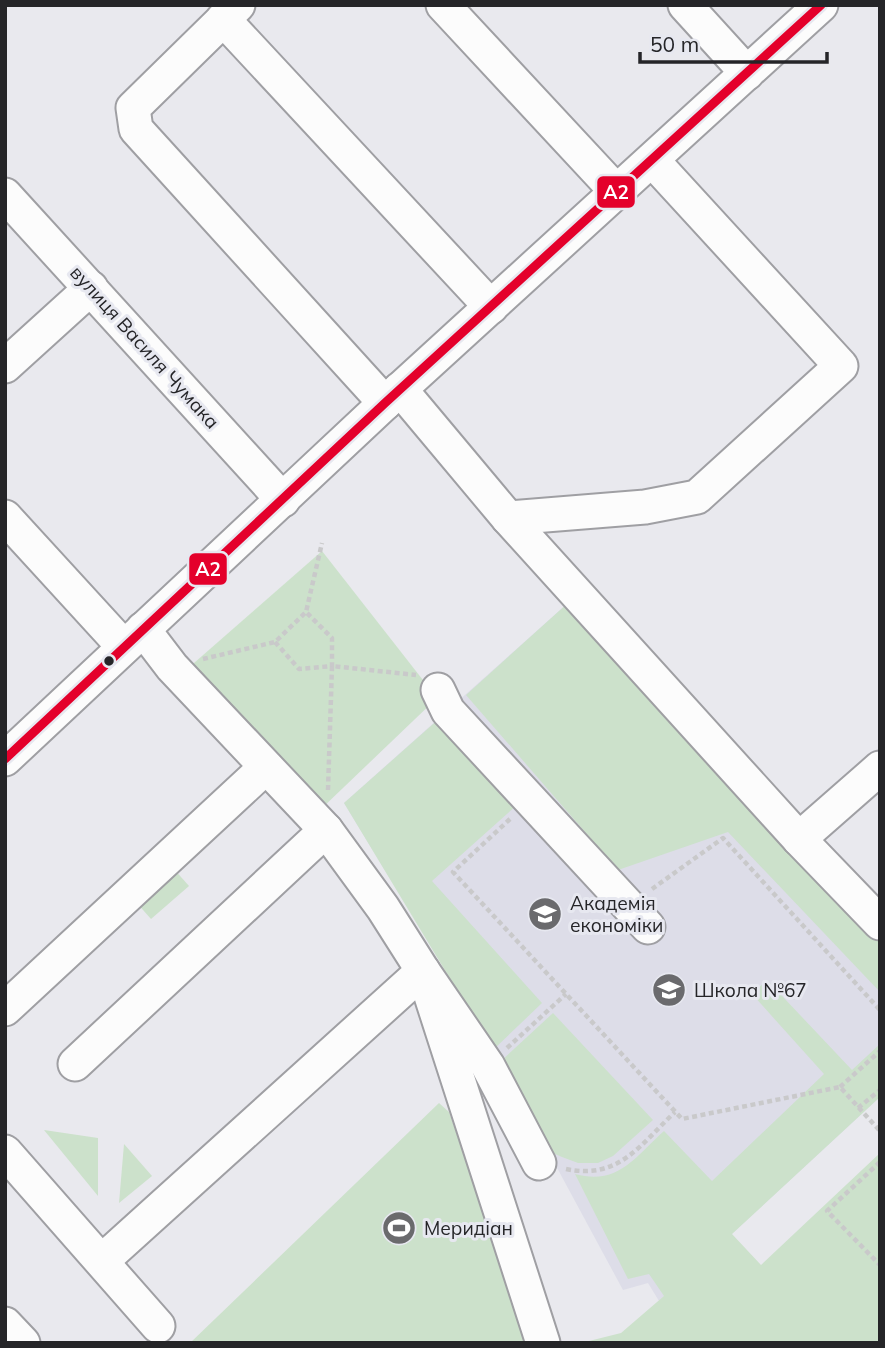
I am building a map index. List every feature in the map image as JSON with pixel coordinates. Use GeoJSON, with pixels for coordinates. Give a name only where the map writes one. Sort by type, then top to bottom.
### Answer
{"type":"FeatureCollection","features":[{"type":"Feature","properties":{"kind":"street"},"geometry":{"type":"LineString","coordinates":[[443,5],[617,192]]}},
{"type":"Feature","properties":{"kind":"street"},"geometry":{"type":"LineString","coordinates":[[685,5],[747,73]]}},
{"type":"Feature","properties":{"kind":"street"},"geometry":{"type":"LineString","coordinates":[[5,759],[393,396],[821,5]]}},
{"type":"Feature","properties":{"kind":"street"},"geometry":{"type":"LineString","coordinates":[[491,307],[231,12],[133,108],[136,129],[508,518],[799,839],[880,923]]}},
{"type":"Feature","properties":{"kind":"street"},"geometry":{"type":"LineString","coordinates":[[508,518],[645,507],[697,497],[841,366],[695,210],[653,160]]}},
{"type":"Feature","properties":{"kind":"street","name":"вулиця Василя Чумака"},"geometry":{"type":"LineString","coordinates":[[5,195],[283,500]]}},
{"type":"Feature","properties":{"kind":"street"},"geometry":{"type":"LineString","coordinates":[[5,366],[91,288]]}},
{"type":"Feature","properties":{"kind":"street"},"geometry":{"type":"LineString","coordinates":[[5,517],[133,638],[172,667],[326,830],[383,908],[488,1066],[539,1163]]}},
{"type":"Feature","properties":{"kind":"street"},"geometry":{"type":"LineString","coordinates":[[433,683],[448,711],[638,917]]}},
{"type":"Feature","properties":{"kind":"street"},"geometry":{"type":"LineString","coordinates":[[5,1009],[266,767]]}},
{"type":"Feature","properties":{"kind":"street"},"geometry":{"type":"LineString","coordinates":[[799,839],[880,768]]}},
{"type":"Feature","properties":{"kind":"street"},"geometry":{"type":"LineString","coordinates":[[75,1064],[326,830]]}},
{"type":"Feature","properties":{"kind":"street"},"geometry":{"type":"LineString","coordinates":[[102,1261],[423,971]]}},
{"type":"Feature","properties":{"kind":"street"},"geometry":{"type":"LineString","coordinates":[[423,971],[543,1343]]}},
{"type":"Feature","properties":{"kind":"street"},"geometry":{"type":"LineString","coordinates":[[5,1152],[158,1326]]}},
{"type":"Feature","properties":{"kind":"street"},"geometry":{"type":"LineString","coordinates":[[5,1324],[23,1343]]}},
{"type":"Feature","properties":{"kind":"path"},"geometry":{"type":"LineString","coordinates":[[172,667],[275,642],[306,612],[322,543]]}},
{"type":"Feature","properties":{"kind":"path"},"geometry":{"type":"LineString","coordinates":[[306,612],[332,638],[326,830]]}},
{"type":"Feature","properties":{"kind":"path"},"geometry":{"type":"LineString","coordinates":[[275,642],[299,668],[332,666],[433,683]]}},
{"type":"Feature","properties":{"kind":"path"},"geometry":{"type":"LineString","coordinates":[[530,800],[453,872],[682,1119],[840,1087],[880,1051]]}},
{"type":"Feature","properties":{"kind":"path"},"geometry":{"type":"LineString","coordinates":[[638,917],[723,838],[880,1010]]}},
{"type":"Feature","properties":{"kind":"path"},"geometry":{"type":"LineString","coordinates":[[488,1066],[566,994]]}},
{"type":"Feature","properties":{"kind":"path"},"geometry":{"type":"LineString","coordinates":[[840,1087],[880,1131]]}},
{"type":"Feature","properties":{"kind":"path"},"geometry":{"type":"LineString","coordinates":[[858,1108],[880,1090]]}},
{"type":"Feature","properties":{"kind":"path"},"geometry":{"type":"LineString","coordinates":[[539,1163],[580,1172],[600,1172],[621,1162],[676,1112]]}},
{"type":"Feature","properties":{"kind":"path"},"geometry":{"type":"LineString","coordinates":[[880,1161],[827,1211],[880,1265]]}},
{"type":"Feature","properties":{"kind":"shaded area","name":"Школа №67"},"geometry":{"type":"Polygon","coordinates":[[[569,602],[880,939],[880,1097],[659,1301],[648,1283],[623,1290],[488,1040],[344,803],[569,602]]]}},
{"type":"Feature","properties":{"kind":"green space"},"geometry":{"type":"Polygon","coordinates":[[[322,551],[437,698],[320,810],[186,670],[322,551]]]}},
{"type":"Feature","properties":{"kind":"green space"},"geometry":{"type":"Polygon","coordinates":[[[569,602],[880,939],[880,992],[728,832],[618,870],[466,695],[569,602]]]}},
{"type":"Feature","properties":{"kind":"green space"},"geometry":{"type":"Polygon","coordinates":[[[441,717],[518,804],[432,881],[542,1003],[493,1050],[344,803],[441,717]]]}},
{"type":"Feature","properties":{"kind":"green space"},"geometry":{"type":"Polygon","coordinates":[[[173,868],[189,886],[151,919],[136,902],[173,868]]]}},
{"type":"Feature","properties":{"kind":"green space"},"geometry":{"type":"Polygon","coordinates":[[[767,980],[852,1070],[880,1044],[880,1097],[732,1234],[761,1265],[880,1153],[880,1343],[581,1343],[621,1333],[664,1296],[649,1274],[628,1279],[575,1174],[590,1177],[614,1173],[625,1167],[664,1131],[712,1181],[824,1074],[752,994],[767,980]]]}},
{"type":"Feature","properties":{"kind":"green space"},"geometry":{"type":"Polygon","coordinates":[[[553,1013],[653,1120],[613,1156],[598,1163],[578,1163],[548,1151],[500,1062],[553,1013]]]}},
{"type":"Feature","properties":{"kind":"green space","name":"Меридіан"},"geometry":{"type":"Polygon","coordinates":[[[439,1103],[449,1112],[529,1343],[190,1343],[439,1103]]]}},
{"type":"Feature","properties":{"kind":"green space"},"geometry":{"type":"Polygon","coordinates":[[[44,1130],[98,1138],[98,1196],[44,1130]]]}},
{"type":"Feature","properties":{"kind":"green space"},"geometry":{"type":"Polygon","coordinates":[[[124,1144],[152,1176],[119,1203],[124,1144]]]}},
{"type":"Feature","properties":{"kind":"transit line","name":"А2"},"geometry":{"type":"LineString","coordinates":[[5,759],[385,403],[821,5]]}},
{"type":"Feature","properties":{"kind":"place","name":"Академія економіки"},"geometry":{"type":"Point","coordinates":[545,914]}},
{"type":"Feature","properties":{"kind":"place","name":"Школа №67"},"geometry":{"type":"Point","coordinates":[669,990]}},
{"type":"Feature","properties":{"kind":"place","name":"Меридіан"},"geometry":{"type":"Point","coordinates":[399,1228]}}]}
